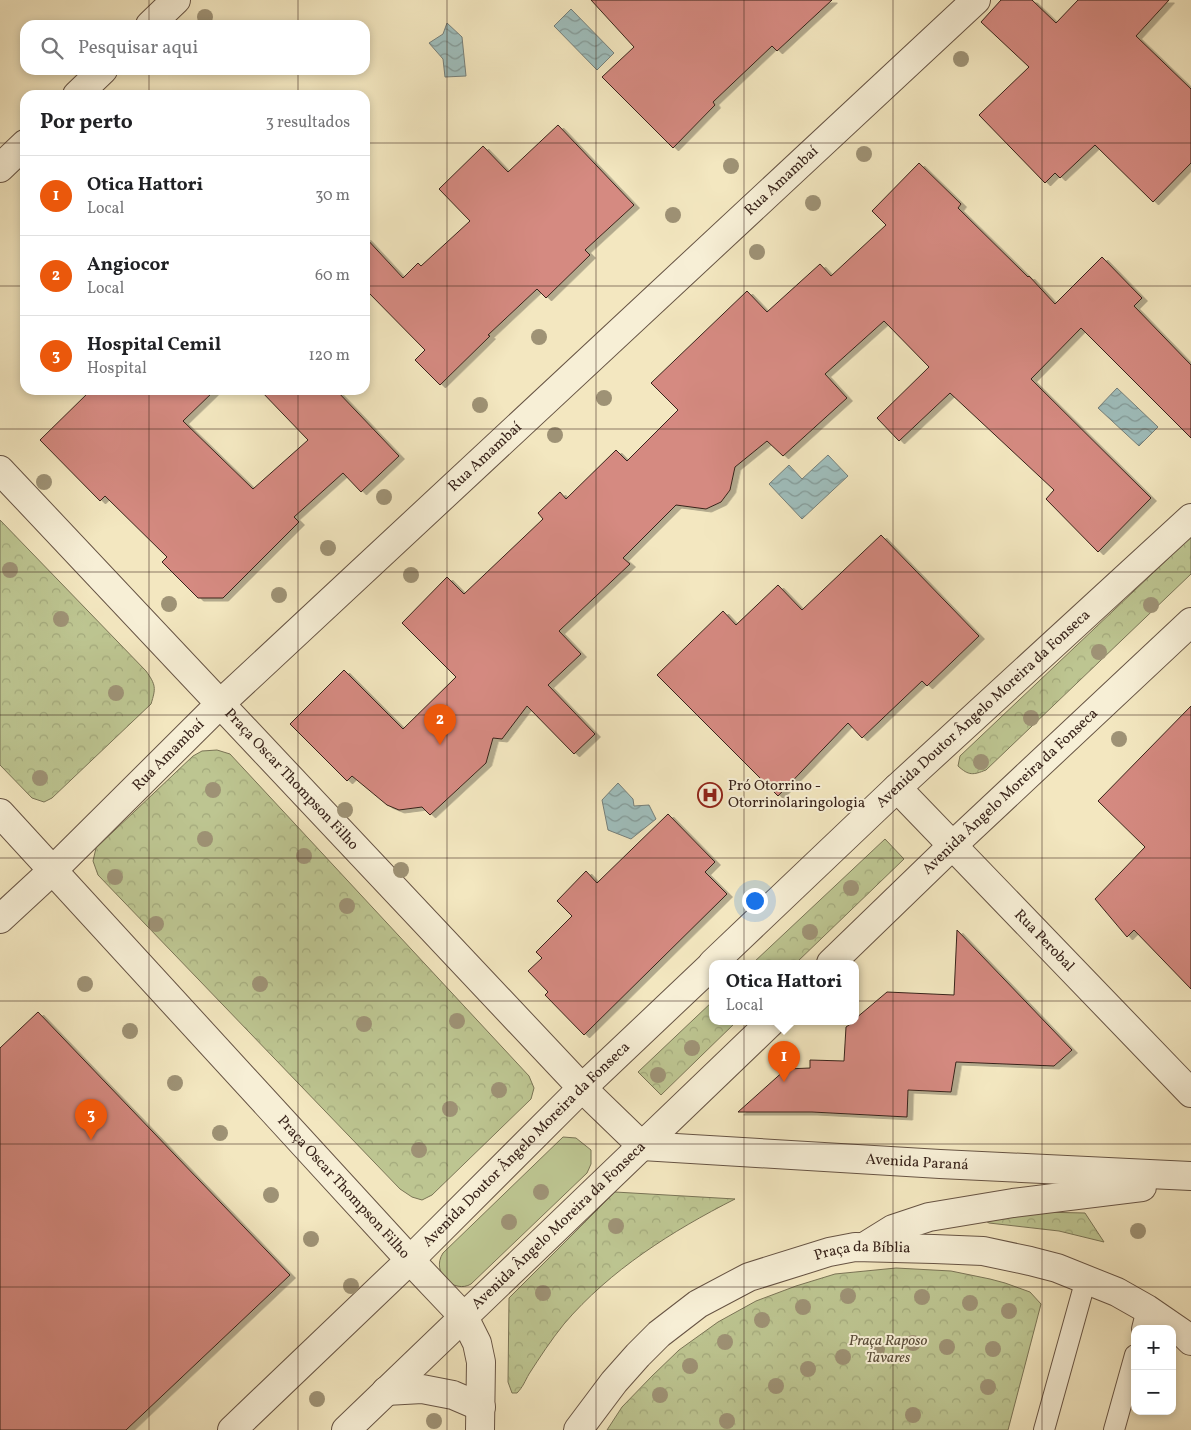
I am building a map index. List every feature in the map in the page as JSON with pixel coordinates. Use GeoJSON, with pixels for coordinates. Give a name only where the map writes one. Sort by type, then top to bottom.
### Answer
{"type":"FeatureCollection","features":[{"type":"Feature","properties":{"kind":"street"},"geometry":{"type":"LineString","coordinates":[[155,20],[176,0]]}},
{"type":"Feature","properties":{"kind":"street","name":"Rua Amambaí"},"geometry":{"type":"LineString","coordinates":[[0,920],[221,703],[976,0]]}},
{"type":"Feature","properties":{"kind":"street"},"geometry":{"type":"LineString","coordinates":[[81,90],[98,75]]}},
{"type":"Feature","properties":{"kind":"street"},"geometry":{"type":"LineString","coordinates":[[0,168],[20,149]]}},
{"type":"Feature","properties":{"kind":"street","name":"Praça Oscar Thompson Filho"},"geometry":{"type":"LineString","coordinates":[[0,470],[582,1088],[642,1146]]}},
{"type":"Feature","properties":{"kind":"street","name":"Avenida Doutor Ângelo Moreira da Fonseca"},"geometry":{"type":"LineString","coordinates":[[717,960],[897,788],[1191,518]]}},
{"type":"Feature","properties":{"kind":"street","name":"Avenida Ângelo Moreira da Fonseca"},"geometry":{"type":"LineString","coordinates":[[834,960],[1191,622]]}},
{"type":"Feature","properties":{"kind":"street","name":"Rua Perobal"},"geometry":{"type":"LineString","coordinates":[[897,788],[1191,1093]]}},
{"type":"Feature","properties":{"kind":"street","name":"Praça Oscar Thompson Filho"},"geometry":{"type":"LineString","coordinates":[[0,813],[464,1317],[477,1343],[481,1362],[481,1419]]}},
{"type":"Feature","properties":{"kind":"street","name":"Avenida Doutor Ângelo Moreira da Fonseca"},"geometry":{"type":"LineString","coordinates":[[232,1430],[410,1260],[582,1088],[709,968]]}},
{"type":"Feature","properties":{"kind":"street","name":"Avenida Ângelo Moreira da Fonseca"},"geometry":{"type":"LineString","coordinates":[[346,1430],[768,1025]]}},
{"type":"Feature","properties":{"kind":"street","name":"Avenida Paraná"},"geometry":{"type":"LineString","coordinates":[[642,1146],[940,1164],[1191,1176]]}},
{"type":"Feature","properties":{"kind":"street"},"geometry":{"type":"LineString","coordinates":[[864,1247],[893,1229],[928,1217],[1013,1203],[1191,1181]]}},
{"type":"Feature","properties":{"kind":"street","name":"Praça da Bíblia"},"geometry":{"type":"LineString","coordinates":[[578,1430],[614,1382],[638,1355],[659,1334],[698,1304],[749,1277],[830,1252],[864,1247],[983,1252],[1058,1268],[1117,1292],[1144,1319],[1184,1335],[1191,1341]]}},
{"type":"Feature","properties":{"kind":"street"},"geometry":{"type":"LineString","coordinates":[[386,1391],[422,1389],[453,1395],[481,1419]]}},
{"type":"Feature","properties":{"kind":"lane"},"geometry":{"type":"LineString","coordinates":[[1044,1430],[1086,1279]]}},
{"type":"Feature","properties":{"kind":"lane"},"geometry":{"type":"LineString","coordinates":[[1114,1430],[1131,1368]]}},
{"type":"Feature","properties":{"kind":"green space"},"geometry":{"type":"Polygon","coordinates":[[[0,520],[146,671],[154,687],[151,704],[52,798],[44,802],[32,798],[0,765],[0,520]]]}},
{"type":"Feature","properties":{"kind":"green space"},"geometry":{"type":"Polygon","coordinates":[[[1191,537],[1191,574],[986,770],[971,774],[958,766],[960,756],[1191,537]]]}},
{"type":"Feature","properties":{"kind":"green space"},"geometry":{"type":"Polygon","coordinates":[[[217,750],[230,754],[529,1076],[534,1088],[531,1099],[432,1195],[422,1200],[412,1197],[400,1189],[98,875],[93,861],[96,848],[193,756],[202,751],[217,750]]]}},
{"type":"Feature","properties":{"kind":"green space"},"geometry":{"type":"Polygon","coordinates":[[[885,839],[904,859],[799,960],[756,960],[885,839]]]}},
{"type":"Feature","properties":{"kind":"green space"},"geometry":{"type":"Polygon","coordinates":[[[709,1005],[709,1025],[733,1025],[661,1095],[638,1072],[709,1005]]]}},
{"type":"Feature","properties":{"kind":"green space"},"geometry":{"type":"Polygon","coordinates":[[[563,1137],[576,1138],[591,1150],[591,1164],[587,1173],[471,1284],[458,1286],[446,1280],[440,1268],[440,1260],[443,1253],[563,1137]]]}},
{"type":"Feature","properties":{"kind":"green space"},"geometry":{"type":"Polygon","coordinates":[[[615,1192],[735,1199],[665,1238],[601,1286],[564,1324],[541,1355],[521,1388],[517,1393],[512,1393],[508,1382],[509,1298],[615,1192]]]}},
{"type":"Feature","properties":{"kind":"green space"},"geometry":{"type":"Polygon","coordinates":[[[988,1211],[1085,1213],[1104,1242],[1059,1231],[989,1223],[984,1220],[988,1211]]]}},
{"type":"Feature","properties":{"kind":"green space","name":"Praça Raposo Tavares"},"geometry":{"type":"Polygon","coordinates":[[[896,1268],[951,1271],[990,1279],[1030,1292],[1041,1304],[1008,1430],[607,1430],[622,1407],[652,1376],[679,1350],[718,1322],[756,1301],[835,1274],[896,1268]]]}},
{"type":"Feature","properties":{"kind":"water"},"geometry":{"type":"Polygon","coordinates":[[[571,9],[614,53],[597,70],[554,26],[571,9]]]}},
{"type":"Feature","properties":{"kind":"water"},"geometry":{"type":"Polygon","coordinates":[[[447,23],[462,37],[466,76],[445,77],[443,59],[429,43],[443,34],[447,23]]]}},
{"type":"Feature","properties":{"kind":"water"},"geometry":{"type":"Polygon","coordinates":[[[1117,388],[1158,427],[1139,446],[1098,408],[1117,388]]]}},
{"type":"Feature","properties":{"kind":"water"},"geometry":{"type":"Polygon","coordinates":[[[828,455],[848,476],[802,519],[769,484],[789,465],[802,479],[828,455]]]}},
{"type":"Feature","properties":{"kind":"water"},"geometry":{"type":"Polygon","coordinates":[[[618,783],[633,799],[634,806],[649,805],[656,819],[631,839],[608,830],[602,800],[618,783]]]}},
{"type":"Feature","properties":{"kind":"building"},"geometry":{"type":"Polygon","coordinates":[[[591,0],[832,0],[777,51],[772,46],[713,102],[715,105],[673,148],[602,77],[634,47],[591,0]]]}},
{"type":"Feature","properties":{"kind":"building"},"geometry":{"type":"Polygon","coordinates":[[[1001,0],[1032,0],[1056,23],[1078,0],[1169,0],[1136,36],[1191,89],[1191,163],[1153,202],[1095,145],[1060,178],[1055,173],[1045,183],[979,115],[1029,67],[981,22],[1001,0]]]}},
{"type":"Feature","properties":{"kind":"building"},"geometry":{"type":"Polygon","coordinates":[[[558,125],[634,205],[585,250],[590,255],[546,298],[537,289],[488,335],[490,336],[440,385],[415,360],[425,350],[370,294],[370,242],[403,278],[418,263],[421,266],[470,221],[439,189],[483,146],[508,172],[558,125]]]}},
{"type":"Feature","properties":{"kind":"building"},"geometry":{"type":"Polygon","coordinates":[[[919,163],[961,204],[958,208],[1029,276],[1055,304],[1102,257],[1142,298],[1134,306],[1191,365],[1191,438],[1081,328],[1031,379],[1151,498],[1098,552],[1046,499],[1054,490],[950,393],[899,441],[877,418],[929,367],[884,321],[825,374],[847,398],[783,456],[767,441],[735,467],[730,490],[721,502],[706,509],[676,505],[623,558],[630,564],[559,631],[581,654],[548,685],[595,734],[574,754],[527,706],[502,739],[493,738],[486,763],[430,815],[422,807],[399,810],[387,805],[352,776],[347,781],[290,724],[344,670],[403,729],[456,677],[402,623],[447,577],[464,594],[543,519],[538,513],[560,492],[566,499],[616,450],[627,461],[678,410],[651,383],[747,291],[767,312],[820,264],[831,276],[886,225],[872,211],[919,163]]]}},
{"type":"Feature","properties":{"kind":"building"},"geometry":{"type":"Polygon","coordinates":[[[86,395],[210,395],[183,421],[253,489],[308,440],[265,395],[341,395],[399,456],[361,492],[343,473],[294,517],[299,522],[223,598],[198,598],[162,562],[167,557],[105,496],[100,501],[40,440],[86,395]]]}},
{"type":"Feature","properties":{"kind":"building"},"geometry":{"type":"Polygon","coordinates":[[[881,535],[979,636],[927,686],[922,681],[862,738],[848,723],[778,796],[657,675],[723,611],[736,625],[778,585],[802,610],[881,535]]]}},
{"type":"Feature","properties":{"kind":"building"},"geometry":{"type":"Polygon","coordinates":[[[1191,706],[1191,989],[1134,930],[1127,937],[1095,899],[1145,847],[1098,801],[1191,706]]]}},
{"type":"Feature","properties":{"kind":"building"},"geometry":{"type":"Polygon","coordinates":[[[668,814],[715,862],[705,872],[727,894],[584,1035],[545,995],[548,992],[528,971],[542,958],[536,952],[572,916],[557,901],[586,871],[597,883],[668,814]]]}},
{"type":"Feature","properties":{"kind":"building"},"geometry":{"type":"Polygon","coordinates":[[[957,930],[1072,1050],[1054,1066],[956,1062],[951,1092],[908,1090],[907,1117],[812,1112],[738,1112],[786,1069],[810,1068],[810,1060],[844,1061],[846,1027],[849,1025],[859,1025],[859,1016],[887,992],[954,995],[957,930]]]}},
{"type":"Feature","properties":{"kind":"building"},"geometry":{"type":"Polygon","coordinates":[[[38,1012],[290,1275],[126,1430],[0,1430],[0,1048],[38,1012]]]}},
{"type":"Feature","properties":{"kind":"place","name":"Angiocor"},"geometry":{"type":"Point","coordinates":[440,745]}},
{"type":"Feature","properties":{"kind":"place","name":"Pró Otorrino - Otorrinolaringologia"},"geometry":{"type":"Point","coordinates":[710,795]}},
{"type":"Feature","properties":{"kind":"place","name":"Otica Hattori"},"geometry":{"type":"Point","coordinates":[784,1082]}},
{"type":"Feature","properties":{"kind":"place","name":"Hospital Cemil"},"geometry":{"type":"Point","coordinates":[91,1140]}}]}
